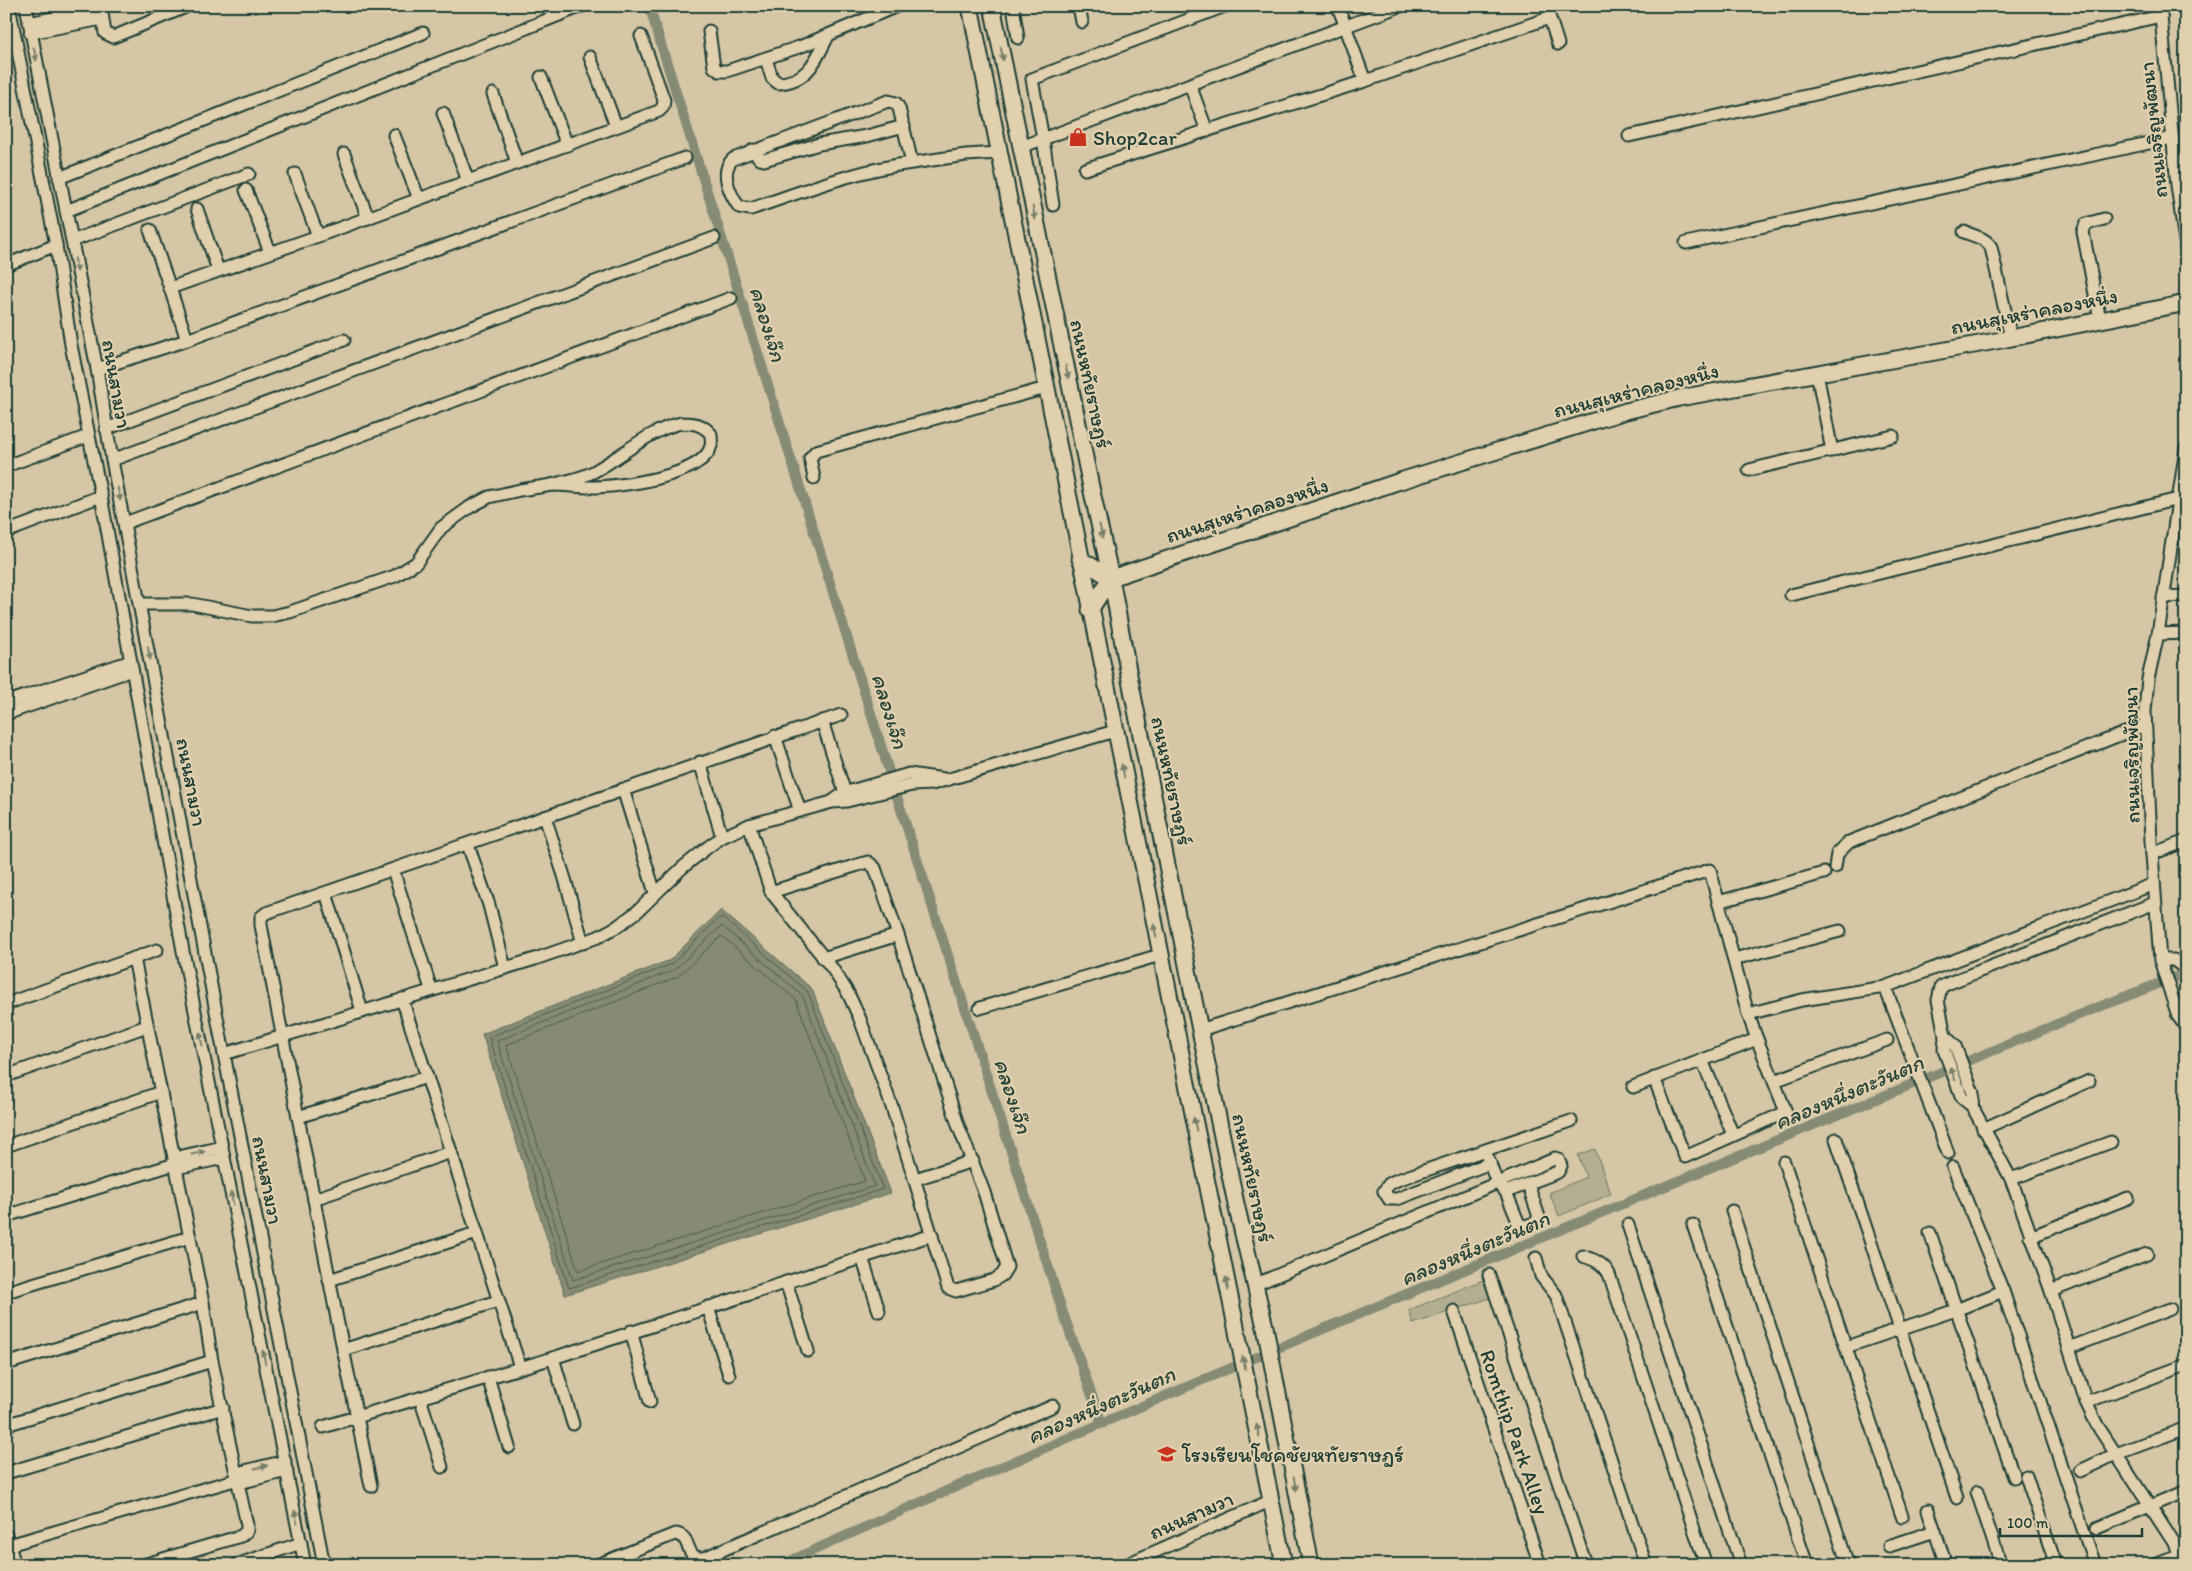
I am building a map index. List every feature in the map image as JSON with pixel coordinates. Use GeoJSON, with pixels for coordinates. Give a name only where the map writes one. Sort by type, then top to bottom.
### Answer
{"type":"FeatureCollection","features":[{"type":"Feature","properties":{"kind":"main road","name":"ถนนหทัยราษฎร์"},"geometry":{"type":"LineString","coordinates":[[970,6],[1090,610],[1251,1394],[1284,1565]]}},
{"type":"Feature","properties":{"kind":"main road","name":"ถนนหทัยราษฎร์"},"geometry":{"type":"LineString","coordinates":[[992,6],[1090,487],[1111,578],[1200,1030],[1254,1285],[1265,1327],[1311,1565]]}},
{"type":"Feature","properties":{"kind":"main road","name":"ถนนสุเหร่าคลองหนึ่ง"},"geometry":{"type":"LineString","coordinates":[[1111,578],[1581,424],[1679,398],[2011,338],[2186,303]]}},
{"type":"Feature","properties":{"kind":"main road"},"geometry":{"type":"LineString","coordinates":[[1080,559],[1111,578],[1090,610]]}},
{"type":"Feature","properties":{"kind":"street","name":"ถนนสามวา"},"geometry":{"type":"LineString","coordinates":[[9,6],[56,244],[71,345],[101,496],[147,754],[223,1152],[305,1565]]}},
{"type":"Feature","properties":{"kind":"street","name":"ถนนสามวา"},"geometry":{"type":"LineString","coordinates":[[26,6],[97,369],[106,429],[224,1054],[278,1322],[324,1565]]}},
{"type":"Feature","properties":{"kind":"street"},"geometry":{"type":"LineString","coordinates":[[30,28],[101,11],[105,33],[113,37],[188,6]]}},
{"type":"Feature","properties":{"kind":"street"},"geometry":{"type":"LineString","coordinates":[[66,211],[582,6]]}},
{"type":"Feature","properties":{"kind":"street"},"geometry":{"type":"LineString","coordinates":[[708,31],[714,67],[719,72],[727,72],[828,36],[897,6]]}},
{"type":"Feature","properties":{"kind":"street"},"geometry":{"type":"LineString","coordinates":[[1012,6],[1018,38]]}},
{"type":"Feature","properties":{"kind":"street"},"geometry":{"type":"LineString","coordinates":[[1079,6],[1082,22]]}},
{"type":"Feature","properties":{"kind":"street"},"geometry":{"type":"LineString","coordinates":[[1053,205],[1044,139],[1032,79],[1226,6]]}},
{"type":"Feature","properties":{"kind":"street"},"geometry":{"type":"LineString","coordinates":[[1338,6],[1365,81]]}},
{"type":"Feature","properties":{"kind":"street"},"geometry":{"type":"LineString","coordinates":[[1021,147],[1400,6]]}},
{"type":"Feature","properties":{"kind":"street"},"geometry":{"type":"LineString","coordinates":[[1546,6],[1558,44]]}},
{"type":"Feature","properties":{"kind":"street"},"geometry":{"type":"LineString","coordinates":[[1629,136],[2160,11]]}},
{"type":"Feature","properties":{"kind":"street","name":"ถนนเจริญพัฒนา"},"geometry":{"type":"LineString","coordinates":[[2160,11],[2172,138],[2184,220],[2186,249]]}},
{"type":"Feature","properties":{"kind":"street"},"geometry":{"type":"LineString","coordinates":[[1085,169],[1365,81],[1549,18]]}},
{"type":"Feature","properties":{"kind":"street"},"geometry":{"type":"LineString","coordinates":[[59,178],[423,33]]}},
{"type":"Feature","properties":{"kind":"street"},"geometry":{"type":"LineString","coordinates":[[170,288],[368,218],[659,111],[664,104],[664,100],[641,36]]}},
{"type":"Feature","properties":{"kind":"street"},"geometry":{"type":"LineString","coordinates":[[766,59],[772,78],[778,83],[789,83],[804,76],[815,63],[828,36]]}},
{"type":"Feature","properties":{"kind":"street"},"geometry":{"type":"LineString","coordinates":[[590,57],[616,126]]}},
{"type":"Feature","properties":{"kind":"street"},"geometry":{"type":"LineString","coordinates":[[541,76],[567,145]]}},
{"type":"Feature","properties":{"kind":"street"},"geometry":{"type":"LineString","coordinates":[[1190,85],[1207,131]]}},
{"type":"Feature","properties":{"kind":"street"},"geometry":{"type":"LineString","coordinates":[[493,94],[517,164]]}},
{"type":"Feature","properties":{"kind":"street"},"geometry":{"type":"LineString","coordinates":[[912,163],[904,126],[896,103],[888,100],[732,158],[728,162],[726,171],[727,185],[739,207],[751,209],[858,173],[966,155],[999,154]]}},
{"type":"Feature","properties":{"kind":"street"},"geometry":{"type":"LineString","coordinates":[[443,113],[468,181]]}},
{"type":"Feature","properties":{"kind":"street"},"geometry":{"type":"LineString","coordinates":[[753,150],[760,159],[764,160],[819,144],[867,136],[904,126]]}},
{"type":"Feature","properties":{"kind":"street"},"geometry":{"type":"LineString","coordinates":[[394,135],[419,199]]}},
{"type":"Feature","properties":{"kind":"street"},"geometry":{"type":"LineString","coordinates":[[1686,243],[2172,138]]}},
{"type":"Feature","properties":{"kind":"street"},"geometry":{"type":"LineString","coordinates":[[344,154],[368,218]]}},
{"type":"Feature","properties":{"kind":"street"},"geometry":{"type":"LineString","coordinates":[[97,369],[187,340],[685,158]]}},
{"type":"Feature","properties":{"kind":"street"},"geometry":{"type":"LineString","coordinates":[[72,241],[249,174]]}},
{"type":"Feature","properties":{"kind":"street"},"geometry":{"type":"LineString","coordinates":[[295,174],[318,236]]}},
{"type":"Feature","properties":{"kind":"street"},"geometry":{"type":"LineString","coordinates":[[246,190],[270,252]]}},
{"type":"Feature","properties":{"kind":"street"},"geometry":{"type":"LineString","coordinates":[[197,209],[218,270]]}},
{"type":"Feature","properties":{"kind":"street"},"geometry":{"type":"LineString","coordinates":[[2100,320],[2082,232],[2086,224],[2104,219]]}},
{"type":"Feature","properties":{"kind":"street"},"geometry":{"type":"LineString","coordinates":[[150,230],[187,340]]}},
{"type":"Feature","properties":{"kind":"street"},"geometry":{"type":"LineString","coordinates":[[1964,232],[1988,242],[1991,247],[2011,338]]}},
{"type":"Feature","properties":{"kind":"street"},"geometry":{"type":"LineString","coordinates":[[112,460],[714,238]]}},
{"type":"Feature","properties":{"kind":"street"},"geometry":{"type":"LineString","coordinates":[[6,265],[56,244]]}},
{"type":"Feature","properties":{"kind":"street"},"geometry":{"type":"LineString","coordinates":[[125,523],[731,298]]}},
{"type":"Feature","properties":{"kind":"street"},"geometry":{"type":"LineString","coordinates":[[106,429],[344,340]]}},
{"type":"Feature","properties":{"kind":"street"},"geometry":{"type":"LineString","coordinates":[[1817,373],[1832,451]]}},
{"type":"Feature","properties":{"kind":"street"},"geometry":{"type":"LineString","coordinates":[[814,478],[810,458],[816,451],[1046,388]]}},
{"type":"Feature","properties":{"kind":"street"},"geometry":{"type":"LineString","coordinates":[[140,604],[192,604],[252,616],[272,616],[298,609],[395,576],[416,563],[441,528],[470,507],[489,497],[552,485],[592,473],[666,426],[695,423],[704,426],[711,434],[711,446],[706,456],[697,463],[659,478],[607,486],[552,485]]}},
{"type":"Feature","properties":{"kind":"street"},"geometry":{"type":"LineString","coordinates":[[6,466],[88,436]]}},
{"type":"Feature","properties":{"kind":"street"},"geometry":{"type":"LineString","coordinates":[[1749,470],[1893,436]]}},
{"type":"Feature","properties":{"kind":"street","name":"ถนนเจริญพัฒนา"},"geometry":{"type":"LineString","coordinates":[[2185,455],[2158,634],[2148,679],[2145,725],[2160,960],[2178,1016],[2186,1027]]}},
{"type":"Feature","properties":{"kind":"street"},"geometry":{"type":"LineString","coordinates":[[6,532],[101,496]]}},
{"type":"Feature","properties":{"kind":"street"},"geometry":{"type":"LineString","coordinates":[[1791,595],[2178,499]]}},
{"type":"Feature","properties":{"kind":"street"},"geometry":{"type":"LineString","coordinates":[[2163,598],[2186,596]]}},
{"type":"Feature","properties":{"kind":"street"},"geometry":{"type":"LineString","coordinates":[[2158,634],[2186,633]]}},
{"type":"Feature","properties":{"kind":"street"},"geometry":{"type":"LineString","coordinates":[[7,702],[131,666]]}},
{"type":"Feature","properties":{"kind":"street"},"geometry":{"type":"LineString","coordinates":[[6,714],[131,666]]}},
{"type":"Feature","properties":{"kind":"street"},"geometry":{"type":"LineString","coordinates":[[371,1486],[329,1280],[261,917],[266,913],[775,736],[841,715]]}},
{"type":"Feature","properties":{"kind":"street"},"geometry":{"type":"LineString","coordinates":[[822,721],[846,797]]}},
{"type":"Feature","properties":{"kind":"street"},"geometry":{"type":"LineString","coordinates":[[1835,867],[1837,854],[1849,842],[2145,725]]}},
{"type":"Feature","properties":{"kind":"street"},"geometry":{"type":"LineString","coordinates":[[224,1054],[583,943],[618,926],[638,911],[682,868],[722,837],[749,825],[911,780],[932,784],[949,780],[1115,731]]}},
{"type":"Feature","properties":{"kind":"street"},"geometry":{"type":"LineString","coordinates":[[775,736],[800,811]]}},
{"type":"Feature","properties":{"kind":"street"},"geometry":{"type":"LineString","coordinates":[[147,754],[167,749]]}},
{"type":"Feature","properties":{"kind":"street"},"geometry":{"type":"LineString","coordinates":[[700,762],[722,837]]}},
{"type":"Feature","properties":{"kind":"street"},"geometry":{"type":"LineString","coordinates":[[623,789],[655,893]]}},
{"type":"Feature","properties":{"kind":"street"},"geometry":{"type":"LineString","coordinates":[[545,817],[565,878],[583,943]]}},
{"type":"Feature","properties":{"kind":"street"},"geometry":{"type":"LineString","coordinates":[[749,825],[771,892],[848,993],[860,1019],[889,1098],[948,1288],[952,1291],[994,1280],[1006,1271],[1007,1267],[973,1161],[958,1125],[875,868],[868,862],[771,892]]}},
{"type":"Feature","properties":{"kind":"street"},"geometry":{"type":"LineString","coordinates":[[2152,854],[2186,841]]}},
{"type":"Feature","properties":{"kind":"street"},"geometry":{"type":"LineString","coordinates":[[468,844],[489,905],[505,968]]}},
{"type":"Feature","properties":{"kind":"street"},"geometry":{"type":"LineString","coordinates":[[394,870],[431,989]]}},
{"type":"Feature","properties":{"kind":"street"},"geometry":{"type":"LineString","coordinates":[[1200,1030],[1710,870],[1748,1014],[1786,1112],[1685,1157],[1654,1078]]}},
{"type":"Feature","properties":{"kind":"street"},"geometry":{"type":"LineString","coordinates":[[1718,902],[1824,873]]}},
{"type":"Feature","properties":{"kind":"street"},"geometry":{"type":"LineString","coordinates":[[1748,1014],[1802,1000],[1885,987],[2154,884]]}},
{"type":"Feature","properties":{"kind":"street"},"geometry":{"type":"LineString","coordinates":[[326,893],[362,1011]]}},
{"type":"Feature","properties":{"kind":"street"},"geometry":{"type":"LineString","coordinates":[[1972,1106],[1973,1093],[1945,1036],[1938,1000],[1941,987],[2155,903]]}},
{"type":"Feature","properties":{"kind":"street"},"geometry":{"type":"LineString","coordinates":[[1734,959],[1840,931]]}},
{"type":"Feature","properties":{"kind":"street"},"geometry":{"type":"LineString","coordinates":[[823,958],[898,935]]}},
{"type":"Feature","properties":{"kind":"street"},"geometry":{"type":"LineString","coordinates":[[6,1004],[157,950]]}},
{"type":"Feature","properties":{"kind":"street"},"geometry":{"type":"LineString","coordinates":[[980,1008],[1160,955]]}},
{"type":"Feature","properties":{"kind":"street"},"geometry":{"type":"LineString","coordinates":[[134,958],[247,1531],[241,1536],[143,1565]]}},
{"type":"Feature","properties":{"kind":"street"},"geometry":{"type":"LineString","coordinates":[[2160,960],[2174,960],[2180,966],[2186,966]]}},
{"type":"Feature","properties":{"kind":"street"},"geometry":{"type":"LineString","coordinates":[[1885,987],[1948,1153]]}},
{"type":"Feature","properties":{"kind":"street"},"geometry":{"type":"LineString","coordinates":[[402,999],[520,1367]]}},
{"type":"Feature","properties":{"kind":"street"},"geometry":{"type":"LineString","coordinates":[[6,1076],[147,1026]]}},
{"type":"Feature","properties":{"kind":"street"},"geometry":{"type":"LineString","coordinates":[[1632,1086],[1757,1039]]}},
{"type":"Feature","properties":{"kind":"street"},"geometry":{"type":"LineString","coordinates":[[1774,1081],[1887,1040]]}},
{"type":"Feature","properties":{"kind":"street"},"geometry":{"type":"LineString","coordinates":[[1950,1048],[1962,1098],[1972,1106],[2011,1179],[2051,1291],[2086,1402],[2098,1425],[2182,1558],[2155,1565]]}},
{"type":"Feature","properties":{"kind":"street"},"geometry":{"type":"LineString","coordinates":[[1702,1060],[1733,1135]]}},
{"type":"Feature","properties":{"kind":"street"},"geometry":{"type":"LineString","coordinates":[[298,1117],[427,1077]]}},
{"type":"Feature","properties":{"kind":"street"},"geometry":{"type":"LineString","coordinates":[[1984,1129],[2089,1081]]}},
{"type":"Feature","properties":{"kind":"street"},"geometry":{"type":"LineString","coordinates":[[6,1146],[161,1092]]}},
{"type":"Feature","properties":{"kind":"street"},"geometry":{"type":"LineString","coordinates":[[1490,1163],[1397,1199],[1389,1199],[1384,1191],[1388,1184],[1485,1149],[1571,1121]]}},
{"type":"Feature","properties":{"kind":"street"},"geometry":{"type":"LineString","coordinates":[[1836,1139],[1957,1498]]}},
{"type":"Feature","properties":{"kind":"street"},"geometry":{"type":"LineString","coordinates":[[2011,1179],[2111,1142]]}},
{"type":"Feature","properties":{"kind":"street"},"geometry":{"type":"LineString","coordinates":[[1485,1149],[1497,1183],[1506,1192],[1519,1224],[1525,1226],[1535,1223],[1539,1217],[1528,1184]]}},
{"type":"Feature","properties":{"kind":"street"},"geometry":{"type":"LineString","coordinates":[[6,1216],[175,1163],[223,1152]]}},
{"type":"Feature","properties":{"kind":"street"},"geometry":{"type":"LineString","coordinates":[[314,1200],[451,1152]]}},
{"type":"Feature","properties":{"kind":"street"},"geometry":{"type":"LineString","coordinates":[[1254,1285],[1555,1158],[1560,1162],[1562,1166],[1558,1172],[1506,1192]]}},
{"type":"Feature","properties":{"kind":"street"},"geometry":{"type":"LineString","coordinates":[[915,1179],[973,1161]]}},
{"type":"Feature","properties":{"kind":"street"},"geometry":{"type":"LineString","coordinates":[[1784,1162],[1902,1516]]}},
{"type":"Feature","properties":{"kind":"street"},"geometry":{"type":"LineString","coordinates":[[1953,1166],[2003,1291],[2095,1565]]}},
{"type":"Feature","properties":{"kind":"street"},"geometry":{"type":"LineString","coordinates":[[2030,1236],[2128,1198]]}},
{"type":"Feature","properties":{"kind":"street"},"geometry":{"type":"LineString","coordinates":[[1732,1212],[1848,1565]]}},
{"type":"Feature","properties":{"kind":"street"},"geometry":{"type":"LineString","coordinates":[[1628,1225],[1741,1565]]}},
{"type":"Feature","properties":{"kind":"street"},"geometry":{"type":"LineString","coordinates":[[1693,1225],[1807,1565]]}},
{"type":"Feature","properties":{"kind":"street"},"geometry":{"type":"LineString","coordinates":[[1930,1233],[2014,1477]]}},
{"type":"Feature","properties":{"kind":"street"},"geometry":{"type":"LineString","coordinates":[[329,1280],[477,1234]]}},
{"type":"Feature","properties":{"kind":"street"},"geometry":{"type":"LineString","coordinates":[[322,1427],[553,1358],[631,1331],[932,1235]]}},
{"type":"Feature","properties":{"kind":"street"},"geometry":{"type":"LineString","coordinates":[[6,1292],[190,1237]]}},
{"type":"Feature","properties":{"kind":"street"},"geometry":{"type":"LineString","coordinates":[[2051,1291],[2148,1254]]}},
{"type":"Feature","properties":{"kind":"street"},"geometry":{"type":"LineString","coordinates":[[1583,1256],[1598,1262],[1610,1274],[1706,1565]]}},
{"type":"Feature","properties":{"kind":"street"},"geometry":{"type":"LineString","coordinates":[[862,1257],[879,1311]]}},
{"type":"Feature","properties":{"kind":"street"},"geometry":{"type":"LineString","coordinates":[[1536,1258],[1541,1276],[1556,1295],[1646,1565]]}},
{"type":"Feature","properties":{"kind":"street"},"geometry":{"type":"LineString","coordinates":[[1489,1275],[1586,1565]]}},
{"type":"Feature","properties":{"kind":"street"},"geometry":{"type":"LineString","coordinates":[[786,1282],[808,1351]]}},
{"type":"Feature","properties":{"kind":"street"},"geometry":{"type":"LineString","coordinates":[[1846,1347],[1956,1310],[2003,1291]]}},
{"type":"Feature","properties":{"kind":"street"},"geometry":{"type":"LineString","coordinates":[[343,1350],[498,1301]]}},
{"type":"Feature","properties":{"kind":"street"},"geometry":{"type":"LineString","coordinates":[[6,1364],[203,1303]]}},
{"type":"Feature","properties":{"kind":"street"},"geometry":{"type":"LineString","coordinates":[[708,1307],[729,1375]]}},
{"type":"Feature","properties":{"kind":"street"},"geometry":{"type":"LineString","coordinates":[[2069,1348],[2170,1309]]}},
{"type":"Feature","properties":{"kind":"street","name":"Romthip Park Alley"},"geometry":{"type":"LineString","coordinates":[[1454,1311],[1540,1565]]}},
{"type":"Feature","properties":{"kind":"street"},"geometry":{"type":"LineString","coordinates":[[258,1327],[278,1322]]}},
{"type":"Feature","properties":{"kind":"street"},"geometry":{"type":"LineString","coordinates":[[631,1331],[650,1402]]}},
{"type":"Feature","properties":{"kind":"street"},"geometry":{"type":"LineString","coordinates":[[553,1358],[572,1424]]}},
{"type":"Feature","properties":{"kind":"street"},"geometry":{"type":"LineString","coordinates":[[6,1425],[212,1361]]}},
{"type":"Feature","properties":{"kind":"street"},"geometry":{"type":"LineString","coordinates":[[2086,1402],[2186,1365]]}},
{"type":"Feature","properties":{"kind":"street"},"geometry":{"type":"LineString","coordinates":[[488,1377],[509,1447]]}},
{"type":"Feature","properties":{"kind":"street"},"geometry":{"type":"LineString","coordinates":[[420,1398],[442,1467]]}},
{"type":"Feature","properties":{"kind":"street"},"geometry":{"type":"LineString","coordinates":[[598,1565],[675,1534],[680,1534],[684,1538],[692,1556],[704,1558],[1053,1406]]}},
{"type":"Feature","properties":{"kind":"street"},"geometry":{"type":"LineString","coordinates":[[6,1473],[223,1408]]}},
{"type":"Feature","properties":{"kind":"street"},"geometry":{"type":"LineString","coordinates":[[2080,1471],[2116,1454],[2186,1428]]}},
{"type":"Feature","properties":{"kind":"street"},"geometry":{"type":"LineString","coordinates":[[15,1565],[8,1540],[286,1466]]}},
{"type":"Feature","properties":{"kind":"street"},"geometry":{"type":"LineString","coordinates":[[2026,1476],[2056,1565]]}},
{"type":"Feature","properties":{"kind":"street"},"geometry":{"type":"LineString","coordinates":[[2097,1528],[2186,1491]]}},
{"type":"Feature","properties":{"kind":"street"},"geometry":{"type":"LineString","coordinates":[[1976,1492],[2001,1565]]}},
{"type":"Feature","properties":{"kind":"street","name":"ถนนสามวา"},"geometry":{"type":"LineString","coordinates":[[1125,1565],[1272,1500]]}},
{"type":"Feature","properties":{"kind":"street"},"geometry":{"type":"LineString","coordinates":[[1928,1510],[1946,1565]]}},
{"type":"Feature","properties":{"kind":"street"},"geometry":{"type":"LineString","coordinates":[[1889,1546],[1935,1531]]}},
{"type":"Feature","properties":{"kind":"street"},"geometry":{"type":"LineString","coordinates":[[236,1565],[301,1543]]}},
{"type":"Feature","properties":{"kind":"shaded area"},"geometry":{"type":"Polygon","coordinates":[[[1595,1149],[1611,1194],[1559,1216],[1549,1193],[1586,1177],[1578,1155],[1595,1149]]]}},
{"type":"Feature","properties":{"kind":"shaded area"},"geometry":{"type":"Polygon","coordinates":[[[1488,1278],[1493,1297],[1413,1324],[1409,1310],[1488,1278]]]}},
{"type":"Feature","properties":{"kind":"water"},"geometry":{"type":"Polygon","coordinates":[[[721,910],[812,989],[891,1193],[565,1295],[482,1034],[670,960],[721,910]]]}},
{"type":"Feature","properties":{"kind":"waterway","name":"คลองเจ๊ก"},"geometry":{"type":"LineString","coordinates":[[649,6],[899,803],[1063,1313],[1102,1424]]}},
{"type":"Feature","properties":{"kind":"waterway","name":"คลองหนึ่งตะวันตก"},"geometry":{"type":"LineString","coordinates":[[781,1565],[1268,1352],[2086,1012],[2186,973]]}},
{"type":"Feature","properties":{"kind":"place","name":"Shop2car"},"geometry":{"type":"Point","coordinates":[1078,137]}},
{"type":"Feature","properties":{"kind":"place","name":"โรงเรียนโชคชัยหทัยราษฎร์"},"geometry":{"type":"Point","coordinates":[1167,1454]}}]}
